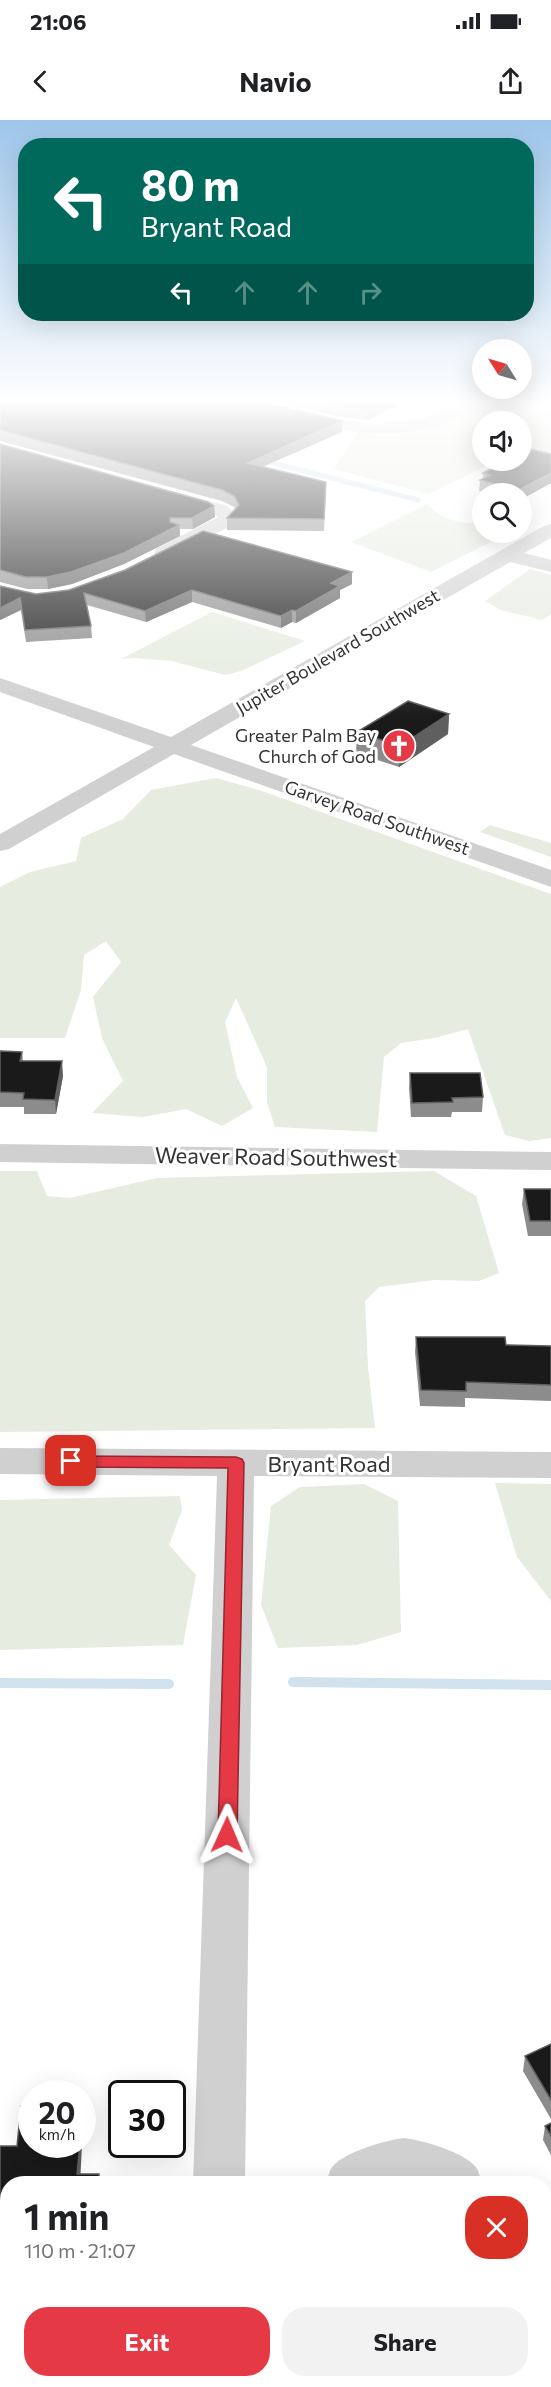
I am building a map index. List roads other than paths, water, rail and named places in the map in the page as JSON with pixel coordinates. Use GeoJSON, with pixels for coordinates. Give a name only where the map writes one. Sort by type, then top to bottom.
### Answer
{"type":"FeatureCollection","features":[{"type":"Feature","properties":{"kind":"street"},"geometry":{"type":"LineString","coordinates":[[151,558],[226,520],[228,517],[226,513],[214,507]]}},
{"type":"Feature","properties":{"kind":"street","name":"Jupiter Boulevard Southwest"},"geometry":{"type":"LineString","coordinates":[[0,844],[551,530]]}},
{"type":"Feature","properties":{"kind":"street"},"geometry":{"type":"LineString","coordinates":[[507,555],[551,566]]}},
{"type":"Feature","properties":{"kind":"street","name":"Garvey Road Southwest"},"geometry":{"type":"LineString","coordinates":[[0,685],[551,879]]}},
{"type":"Feature","properties":{"kind":"street","name":"Weaver Road Southwest"},"geometry":{"type":"LineString","coordinates":[[0,1153],[551,1161]]}},
{"type":"Feature","properties":{"kind":"street","name":"Bryant Road"},"geometry":{"type":"LineString","coordinates":[[0,1461],[551,1465]]}},
{"type":"Feature","properties":{"kind":"street"},"geometry":{"type":"LineString","coordinates":[[219,2176],[236,1463]]}},
{"type":"Feature","properties":{"kind":"street"},"geometry":{"type":"LineString","coordinates":[[362,2176],[369,2171],[391,2164],[414,2163],[438,2170],[446,2176]]}},
{"type":"Feature","properties":{"kind":"waterway"},"geometry":{"type":"LineString","coordinates":[[293,1682],[551,1685]]}},
{"type":"Feature","properties":{"kind":"waterway"},"geometry":{"type":"LineString","coordinates":[[0,1683],[169,1684]]}},
{"type":"Feature","properties":{"kind":"place","name":"Greater Palm Bay Church of God"},"geometry":{"type":"Point","coordinates":[399,746]}}]}
